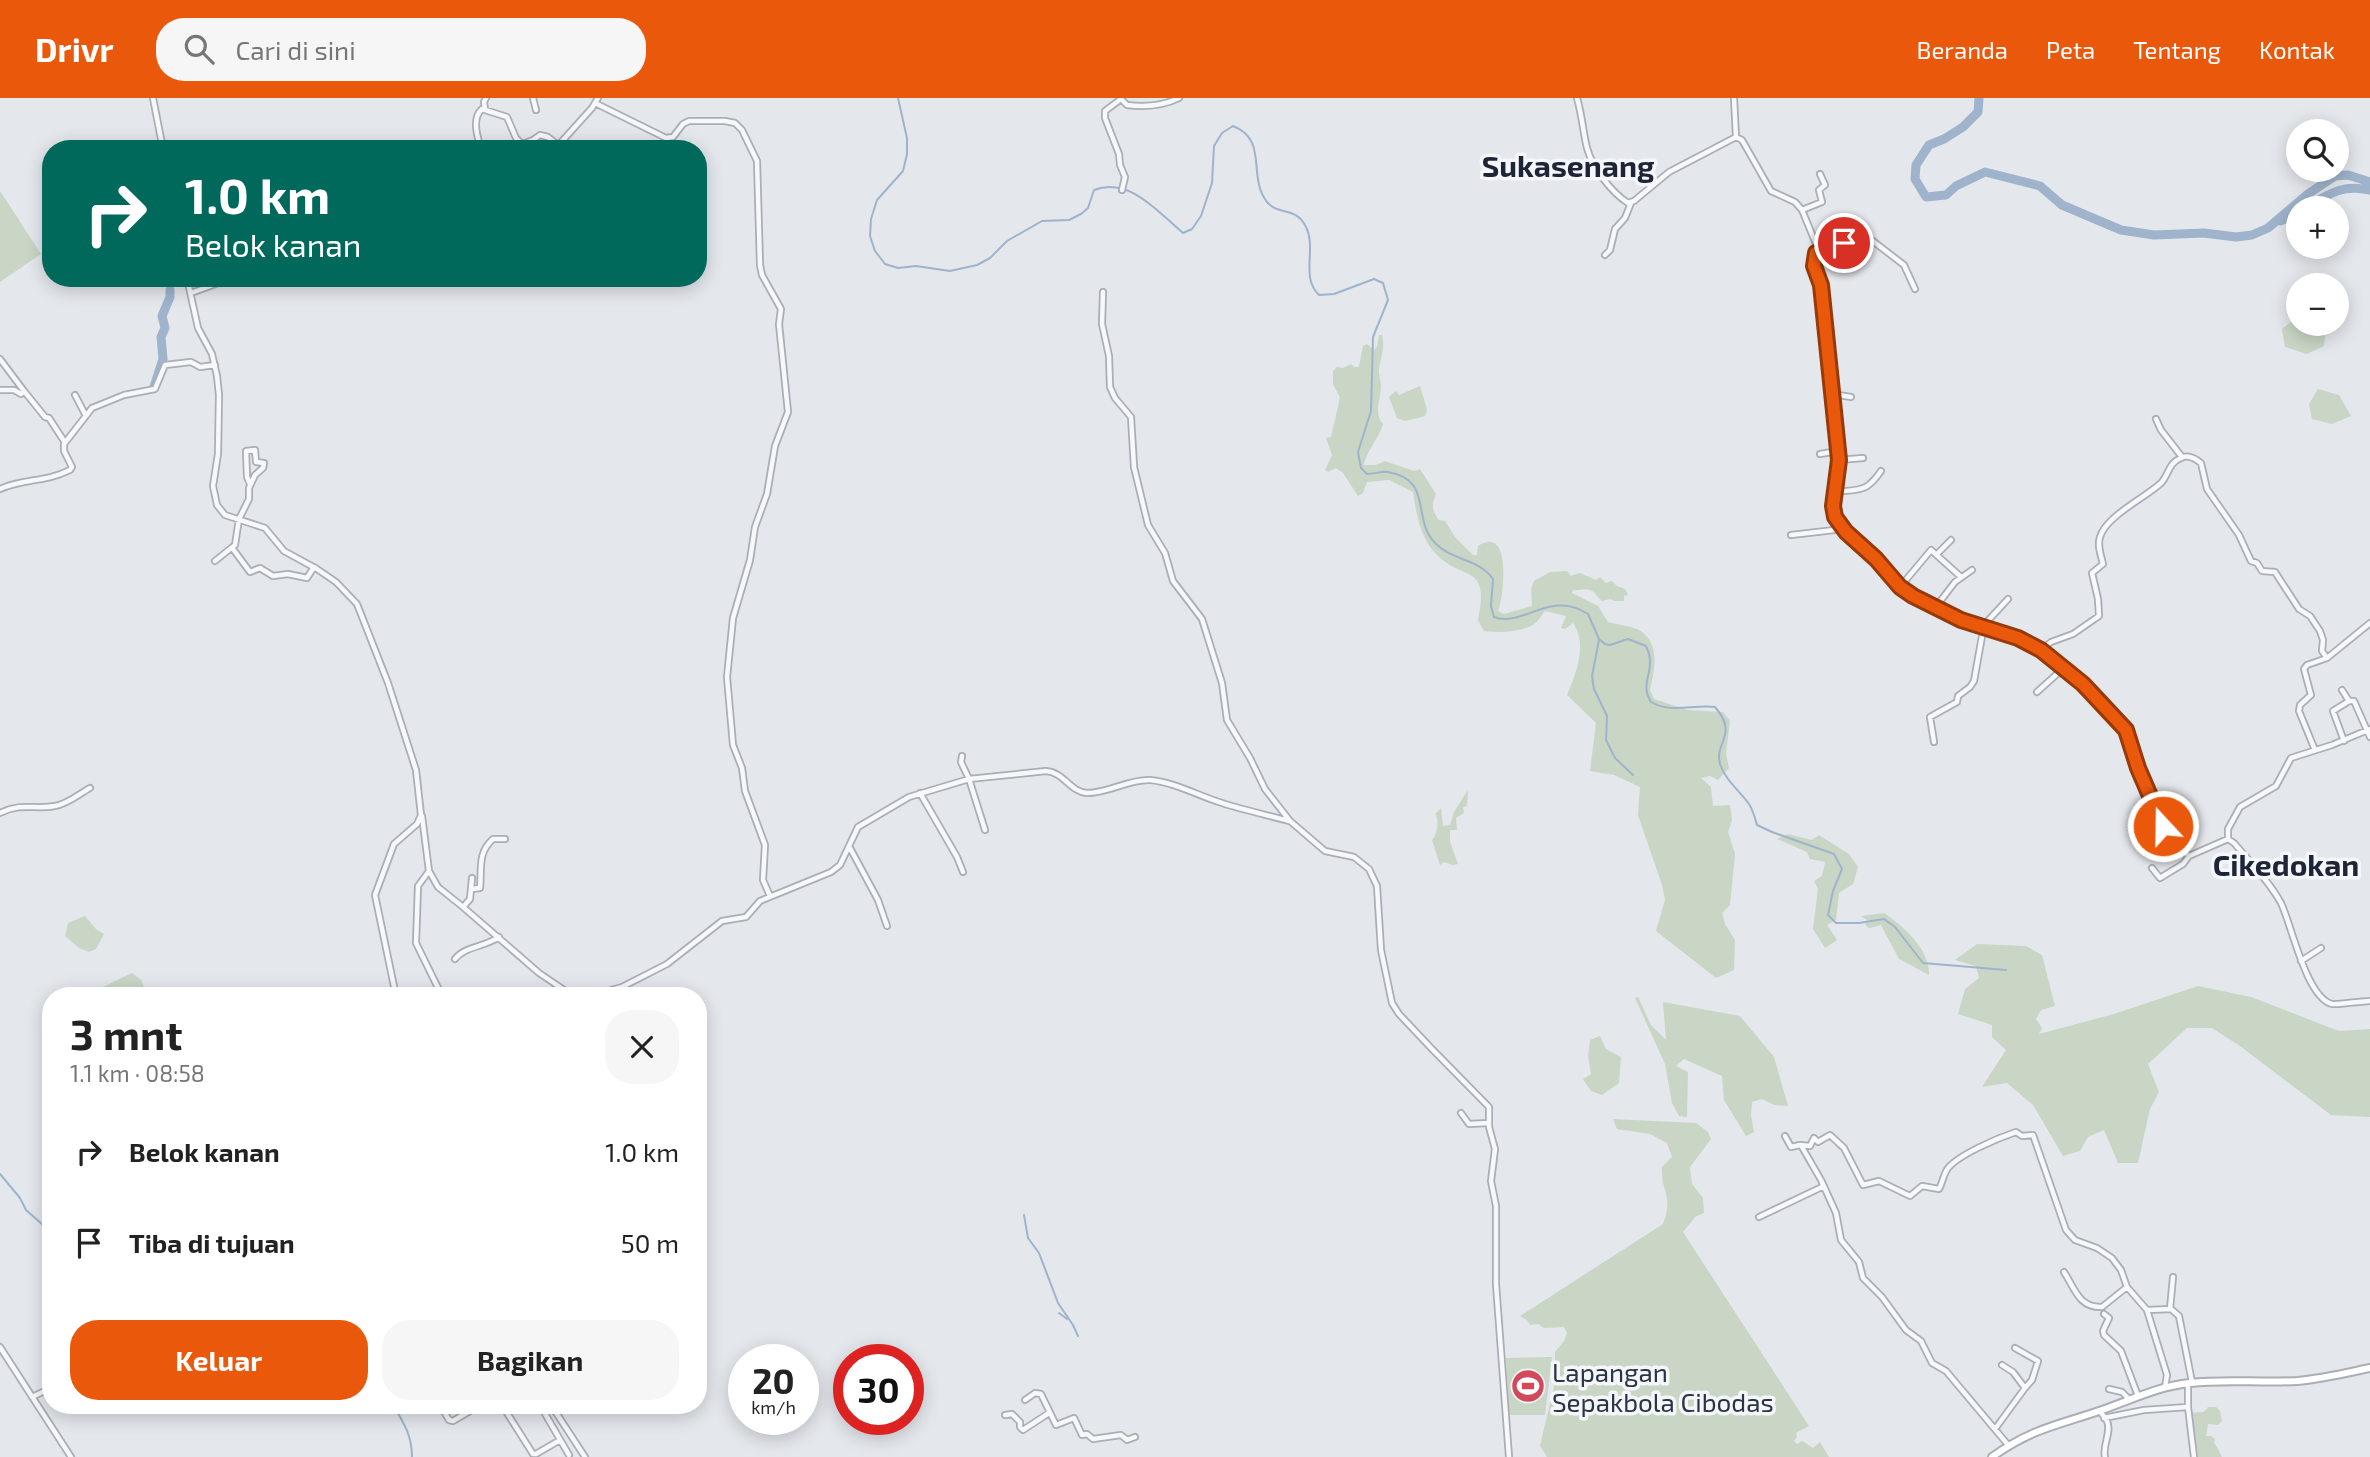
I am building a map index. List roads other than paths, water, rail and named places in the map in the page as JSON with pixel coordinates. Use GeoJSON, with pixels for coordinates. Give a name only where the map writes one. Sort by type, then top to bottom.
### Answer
{"type":"FeatureCollection","features":[{"type":"Feature","properties":{"kind":"main road"},"geometry":{"type":"LineString","coordinates":[[1992,1457],[2047,1426],[2165,1388],[2190,1383],[2296,1381],[2370,1368]]}},
{"type":"Feature","properties":{"kind":"street"},"geometry":{"type":"LineString","coordinates":[[153,98],[161,140]]}},
{"type":"Feature","properties":{"kind":"street"},"geometry":{"type":"LineString","coordinates":[[533,98],[536,110]]}},
{"type":"Feature","properties":{"kind":"street"},"geometry":{"type":"LineString","coordinates":[[1122,190],[1125,183],[1119,154],[1105,118],[1105,111],[1119,99],[1124,99],[1127,105],[1142,106],[1163,104],[1179,98]]}},
{"type":"Feature","properties":{"kind":"street"},"geometry":{"type":"LineString","coordinates":[[1577,98],[1592,161],[1605,181],[1623,200],[1631,203]]}},
{"type":"Feature","properties":{"kind":"street"},"geometry":{"type":"LineString","coordinates":[[1734,98],[1736,137]]}},
{"type":"Feature","properties":{"kind":"street"},"geometry":{"type":"LineString","coordinates":[[485,99],[485,109]]}},
{"type":"Feature","properties":{"kind":"street"},"geometry":{"type":"LineString","coordinates":[[563,140],[596,100],[666,138],[673,137],[683,124],[689,121],[719,120],[735,123],[758,160],[761,271],[781,308],[779,324],[788,412],[775,446],[767,494],[755,527],[750,560],[733,618],[727,677],[733,745],[742,768],[745,791],[765,845],[763,880],[770,896]]}},
{"type":"Feature","properties":{"kind":"street"},"geometry":{"type":"LineString","coordinates":[[479,140],[476,122],[478,113],[485,109],[508,117],[518,140]]}},
{"type":"Feature","properties":{"kind":"street"},"geometry":{"type":"LineString","coordinates":[[534,140],[540,135],[551,140]]}},
{"type":"Feature","properties":{"kind":"street"},"geometry":{"type":"LineString","coordinates":[[1605,255],[1615,229],[1625,218],[1631,203],[1670,172],[1736,137]]}},
{"type":"Feature","properties":{"kind":"street"},"geometry":{"type":"LineString","coordinates":[[1736,137],[1744,142],[1771,191],[1795,202],[1802,210],[1816,244],[1814,263],[1821,285],[1839,460],[1833,512],[1843,529],[1876,559],[1900,587],[1935,608],[1983,628],[2012,635],[2041,650],[2083,684],[2126,730],[2138,768],[2166,832],[2182,853],[2189,856]]}},
{"type":"Feature","properties":{"kind":"street"},"geometry":{"type":"LineString","coordinates":[[1802,210],[1822,202],[1819,192],[1825,185],[1819,174]]}},
{"type":"Feature","properties":{"kind":"street"},"geometry":{"type":"LineString","coordinates":[[1816,253],[1865,235],[1906,267],[1914,289]]}},
{"type":"Feature","properties":{"kind":"street"},"geometry":{"type":"LineString","coordinates":[[189,287],[198,327],[215,365],[219,395],[218,454],[213,486],[214,497],[222,513],[265,528],[284,551],[314,567],[352,597],[364,618],[388,682],[412,759],[420,796],[429,870],[438,887],[559,987]]}},
{"type":"Feature","properties":{"kind":"street"},"geometry":{"type":"LineString","coordinates":[[191,293],[207,287]]}},
{"type":"Feature","properties":{"kind":"street"},"geometry":{"type":"LineString","coordinates":[[1103,292],[1102,324],[1110,356],[1110,387],[1115,398],[1131,417],[1134,467],[1148,524],[1164,553],[1174,581],[1202,619],[1222,683],[1227,720],[1265,789],[1290,821],[1325,851],[1354,857],[1369,869],[1377,886],[1381,950],[1392,1003],[1432,1049],[1486,1102],[1490,1111],[1488,1123],[1495,1149],[1492,1187],[1496,1200],[1496,1284],[1509,1457]]}},
{"type":"Feature","properties":{"kind":"street"},"geometry":{"type":"LineString","coordinates":[[0,359],[45,417],[49,418],[64,442]]}},
{"type":"Feature","properties":{"kind":"street"},"geometry":{"type":"LineString","coordinates":[[0,489],[18,483],[49,479],[70,470],[72,467],[63,447],[64,442],[86,414],[97,405],[120,396],[152,391],[158,386],[161,372],[168,364],[191,362],[200,367],[215,365]]}},
{"type":"Feature","properties":{"kind":"street"},"geometry":{"type":"LineString","coordinates":[[0,390],[14,390],[21,394],[24,391]]}},
{"type":"Feature","properties":{"kind":"street"},"geometry":{"type":"LineString","coordinates":[[1832,394],[1851,397]]}},
{"type":"Feature","properties":{"kind":"street"},"geometry":{"type":"LineString","coordinates":[[75,395],[86,414]]}},
{"type":"Feature","properties":{"kind":"street"},"geometry":{"type":"LineString","coordinates":[[2157,419],[2161,430],[2182,457]]}},
{"type":"Feature","properties":{"kind":"street"},"geometry":{"type":"LineString","coordinates":[[215,561],[233,549],[239,519],[249,499],[246,451],[254,450],[257,462],[264,463],[250,484]]}},
{"type":"Feature","properties":{"kind":"street"},"geometry":{"type":"LineString","coordinates":[[1820,454],[1838,452]]}},
{"type":"Feature","properties":{"kind":"street"},"geometry":{"type":"LineString","coordinates":[[2041,650],[2051,642],[2073,634],[2099,616],[2092,572],[2103,564],[2099,548],[2100,536],[2111,519],[2161,482],[2169,467],[2182,457],[2193,457],[2201,463],[2207,489],[2239,535],[2251,561],[2257,563],[2262,571],[2275,572],[2299,608],[2315,623],[2322,634],[2322,651],[2327,658]]}},
{"type":"Feature","properties":{"kind":"street"},"geometry":{"type":"LineString","coordinates":[[1839,460],[1863,458]]}},
{"type":"Feature","properties":{"kind":"street"},"geometry":{"type":"LineString","coordinates":[[1835,492],[1866,488],[1881,471]]}},
{"type":"Feature","properties":{"kind":"street"},"geometry":{"type":"LineString","coordinates":[[1791,535],[1843,529]]}},
{"type":"Feature","properties":{"kind":"street"},"geometry":{"type":"LineString","coordinates":[[1937,554],[1951,540]]}},
{"type":"Feature","properties":{"kind":"street"},"geometry":{"type":"LineString","coordinates":[[233,549],[250,572],[260,568],[273,576],[307,578],[314,567]]}},
{"type":"Feature","properties":{"kind":"street"},"geometry":{"type":"LineString","coordinates":[[1900,587],[1930,551],[1937,554],[1961,578]]}},
{"type":"Feature","properties":{"kind":"street"},"geometry":{"type":"LineString","coordinates":[[1935,608],[1961,578],[1972,570]]}},
{"type":"Feature","properties":{"kind":"street"},"geometry":{"type":"LineString","coordinates":[[1934,742],[1930,717],[1957,702],[1957,696],[1972,684],[1983,628],[1986,621],[2008,599]]}},
{"type":"Feature","properties":{"kind":"street"},"geometry":{"type":"LineString","coordinates":[[2315,750],[2299,711],[2300,705],[2311,695],[2303,672],[2307,665],[2327,658],[2370,623]]}},
{"type":"Feature","properties":{"kind":"street"},"geometry":{"type":"LineString","coordinates":[[2037,692],[2057,674],[2061,665]]}},
{"type":"Feature","properties":{"kind":"street"},"geometry":{"type":"LineString","coordinates":[[2342,690],[2348,701]]}},
{"type":"Feature","properties":{"kind":"street"},"geometry":{"type":"LineString","coordinates":[[2344,741],[2333,711],[2348,701],[2354,701],[2356,704],[2370,737]]}},
{"type":"Feature","properties":{"kind":"street"},"geometry":{"type":"LineString","coordinates":[[2369,730],[2291,758],[2276,786],[2243,803],[2228,829],[2228,839],[2281,903],[2301,961],[2313,983],[2329,1002],[2336,1004],[2370,1001]]}},
{"type":"Feature","properties":{"kind":"street"},"geometry":{"type":"LineString","coordinates":[[962,756],[961,762],[985,830]]}},
{"type":"Feature","properties":{"kind":"street"},"geometry":{"type":"LineString","coordinates":[[622,987],[667,964],[722,921],[746,917],[757,903],[770,896],[831,872],[850,848],[858,827],[903,800],[969,779],[1052,771],[1072,787],[1086,793],[1154,780],[1224,804],[1290,821]]}},
{"type":"Feature","properties":{"kind":"street"},"geometry":{"type":"LineString","coordinates":[[0,813],[21,806],[58,806],[90,788]]}},
{"type":"Feature","properties":{"kind":"street"},"geometry":{"type":"LineString","coordinates":[[920,793],[963,872]]}},
{"type":"Feature","properties":{"kind":"street"},"geometry":{"type":"LineString","coordinates":[[394,987],[376,891],[394,844],[415,826],[421,815]]}},
{"type":"Feature","properties":{"kind":"street"},"geometry":{"type":"LineString","coordinates":[[472,889],[480,888],[480,863],[485,848],[493,839],[505,839]]}},
{"type":"Feature","properties":{"kind":"street"},"geometry":{"type":"LineString","coordinates":[[2152,868],[2160,877],[2183,864],[2189,856],[2228,839]]}},
{"type":"Feature","properties":{"kind":"street"},"geometry":{"type":"LineString","coordinates":[[850,848],[878,900],[887,926]]}},
{"type":"Feature","properties":{"kind":"street"},"geometry":{"type":"LineString","coordinates":[[429,870],[418,886],[416,943],[438,987]]}},
{"type":"Feature","properties":{"kind":"street"},"geometry":{"type":"LineString","coordinates":[[463,906],[470,899],[472,878]]}},
{"type":"Feature","properties":{"kind":"street"},"geometry":{"type":"LineString","coordinates":[[455,958],[462,952],[490,944],[499,937]]}},
{"type":"Feature","properties":{"kind":"street"},"geometry":{"type":"LineString","coordinates":[[2301,961],[2321,948]]}},
{"type":"Feature","properties":{"kind":"street"},"geometry":{"type":"LineString","coordinates":[[1461,1113],[1469,1124],[1488,1123]]}},
{"type":"Feature","properties":{"kind":"street"},"geometry":{"type":"LineString","coordinates":[[1784,1136],[1791,1147],[1809,1146],[1814,1138],[1818,1142],[1829,1135],[1847,1152],[1863,1185],[1879,1181],[1910,1196],[1917,1193],[1922,1186],[1939,1189],[1949,1166],[1993,1140],[2016,1132],[2022,1136],[2033,1135],[2066,1230],[2075,1240],[2097,1248],[2112,1258],[2121,1270],[2127,1287],[2147,1310],[2167,1375],[2165,1388]]}},
{"type":"Feature","properties":{"kind":"street"},"geometry":{"type":"LineString","coordinates":[[1800,1145],[1824,1186],[1836,1213],[1841,1240],[1859,1262],[1864,1280],[1882,1297],[1906,1331],[1921,1341],[1932,1363],[1946,1371],[2009,1446]]}},
{"type":"Feature","properties":{"kind":"street"},"geometry":{"type":"LineString","coordinates":[[1759,1217],[1824,1186]]}},
{"type":"Feature","properties":{"kind":"street"},"geometry":{"type":"LineString","coordinates":[[2064,1272],[2081,1301],[2090,1306],[2102,1307],[2127,1287]]}},
{"type":"Feature","properties":{"kind":"street"},"geometry":{"type":"LineString","coordinates":[[2170,1309],[2173,1277]]}},
{"type":"Feature","properties":{"kind":"street"},"geometry":{"type":"LineString","coordinates":[[2147,1310],[2170,1309],[2182,1320],[2190,1383],[2188,1407],[2194,1457]]}},
{"type":"Feature","properties":{"kind":"street"},"geometry":{"type":"LineString","coordinates":[[2104,1314],[2109,1319],[2103,1331],[2104,1335],[2121,1351],[2138,1396]]}},
{"type":"Feature","properties":{"kind":"street"},"geometry":{"type":"LineString","coordinates":[[0,1347],[42,1412]]}},
{"type":"Feature","properties":{"kind":"street"},"geometry":{"type":"LineString","coordinates":[[1995,1430],[2032,1380],[2038,1361],[2015,1348]]}},
{"type":"Feature","properties":{"kind":"street"},"geometry":{"type":"LineString","coordinates":[[2002,1365],[2013,1372],[2025,1388]]}},
{"type":"Feature","properties":{"kind":"street"},"geometry":{"type":"LineString","coordinates":[[2109,1389],[2122,1392],[2129,1399]]}},
{"type":"Feature","properties":{"kind":"street"},"geometry":{"type":"LineString","coordinates":[[32,1397],[42,1392]]}},
{"type":"Feature","properties":{"kind":"street"},"geometry":{"type":"LineString","coordinates":[[1025,1400],[1035,1392],[1041,1394],[1056,1426],[1074,1418],[1082,1435],[1087,1434],[1093,1439],[1121,1435],[1127,1440],[1135,1437]]}},
{"type":"Feature","properties":{"kind":"street"},"geometry":{"type":"LineString","coordinates":[[2105,1418],[2144,1410],[2188,1407]]}},
{"type":"Feature","properties":{"kind":"street"},"geometry":{"type":"LineString","coordinates":[[2099,1411],[2108,1426],[2105,1457]]}},
{"type":"Feature","properties":{"kind":"street"},"geometry":{"type":"LineString","coordinates":[[1005,1415],[1012,1414],[1023,1430],[1049,1413]]}},
{"type":"Feature","properties":{"kind":"street"},"geometry":{"type":"LineString","coordinates":[[43,1414],[71,1457]]}},
{"type":"Feature","properties":{"kind":"street"},"geometry":{"type":"LineString","coordinates":[[446,1414],[451,1421],[462,1414]]}},
{"type":"Feature","properties":{"kind":"street"},"geometry":{"type":"LineString","coordinates":[[508,1414],[533,1456],[560,1440]]}},
{"type":"Feature","properties":{"kind":"street"},"geometry":{"type":"LineString","coordinates":[[545,1414],[569,1455]]}},
{"type":"Feature","properties":{"kind":"street"},"geometry":{"type":"LineString","coordinates":[[557,1414],[584,1457]]}},
{"type":"Feature","properties":{"kind":"waterway"},"geometry":{"type":"LineString","coordinates":[[898,98],[907,138],[907,154],[903,171],[877,200],[871,219],[870,236],[875,251],[885,264],[898,268],[916,266],[950,271],[977,265],[990,258],[1007,241],[1042,221],[1069,220],[1081,214],[1088,208],[1094,190],[1107,187],[1119,188],[1142,198],[1183,233],[1192,229],[1201,216],[1212,183],[1214,146],[1222,133],[1233,126],[1244,132],[1251,140],[1258,182],[1267,202],[1277,209],[1297,216],[1306,227],[1310,244],[1310,280],[1319,295],[1334,294],[1374,279],[1383,283],[1388,300],[1373,337],[1371,411],[1358,452],[1361,468],[1367,474],[1388,472],[1402,476],[1411,483],[1417,491],[1428,533],[1435,543],[1449,553],[1480,567],[1493,579],[1491,606],[1494,617],[1516,618],[1549,607],[1574,607],[1588,614],[1599,639],[1605,644],[1628,639],[1646,646],[1650,662],[1646,688],[1651,702],[1674,708],[1715,707],[1722,717],[1726,732],[1720,750],[1720,764],[1729,780],[1749,804],[1757,825],[1834,854],[1842,869],[1833,891],[1828,915],[1836,923],[1884,919],[1895,927],[1923,963],[2006,970]]}},
{"type":"Feature","properties":{"kind":"waterway"},"geometry":{"type":"LineString","coordinates":[[1979,98],[1978,112],[1963,127],[1929,145],[1916,165],[1915,179],[1926,197],[1946,195],[1956,186],[1985,172],[2040,186],[2062,205],[2121,230],[2154,235],[2204,233],[2236,237],[2252,235],[2268,228],[2308,194],[2335,176],[2348,175],[2370,182]]}},
{"type":"Feature","properties":{"kind":"waterway"},"geometry":{"type":"LineString","coordinates":[[2326,196],[2343,189],[2370,190]]}},
{"type":"Feature","properties":{"kind":"waterway"},"geometry":{"type":"LineString","coordinates":[[2280,221],[2286,219]]}},
{"type":"Feature","properties":{"kind":"waterway"},"geometry":{"type":"LineString","coordinates":[[154,387],[163,359],[161,337],[165,328],[162,316],[170,290]]}},
{"type":"Feature","properties":{"kind":"waterway"},"geometry":{"type":"LineString","coordinates":[[1599,640],[1592,676],[1594,689],[1607,716],[1606,740],[1615,758],[1633,775]]}},
{"type":"Feature","properties":{"kind":"waterway"},"geometry":{"type":"LineString","coordinates":[[0,1174],[20,1198],[26,1210],[42,1224]]}},
{"type":"Feature","properties":{"kind":"waterway"},"geometry":{"type":"LineString","coordinates":[[1024,1215],[1028,1238],[1039,1253],[1058,1303],[1078,1336]]}},
{"type":"Feature","properties":{"kind":"waterway"},"geometry":{"type":"LineString","coordinates":[[1059,1313],[1067,1319]]}},
{"type":"Feature","properties":{"kind":"waterway"},"geometry":{"type":"LineString","coordinates":[[398,1414],[409,1436],[412,1457]]}},
{"type":"Feature","properties":{"kind":"place","name":"Lapangan Sepakbola Cibodas"},"geometry":{"type":"Point","coordinates":[1528,1386]}},
{"type":"Feature","properties":{"kind":"district","name":"Sukasenang"},"geometry":{"type":"Point","coordinates":[1568,165]}},
{"type":"Feature","properties":{"kind":"district","name":"Cikedokan"},"geometry":{"type":"Point","coordinates":[2286,864]}}]}
